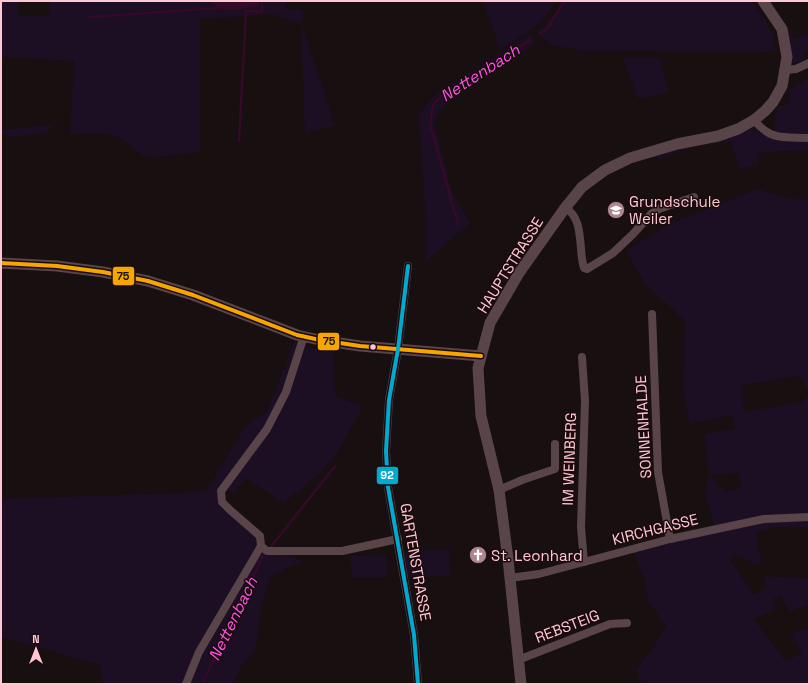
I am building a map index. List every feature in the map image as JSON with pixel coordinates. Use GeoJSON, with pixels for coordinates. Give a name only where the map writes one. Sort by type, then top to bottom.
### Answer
{"type":"FeatureCollection","features":[{"type":"Feature","properties":{"kind":"street","name":"HAUPTSTRASSE"},"geometry":{"type":"LineString","coordinates":[[521,684],[499,490],[481,416],[478,373],[490,323],[519,273],[565,208],[582,187],[605,170],[636,156],[677,144],[718,136],[732,131],[754,120],[774,102],[782,86],[786,70],[787,57],[782,29],[763,1]]}},
{"type":"Feature","properties":{"kind":"street"},"geometry":{"type":"LineString","coordinates":[[786,70],[796,69],[809,63]]}},
{"type":"Feature","properties":{"kind":"street"},"geometry":{"type":"LineString","coordinates":[[754,120],[764,131],[772,136],[809,138]]}},
{"type":"Feature","properties":{"kind":"street"},"geometry":{"type":"LineString","coordinates":[[565,208],[569,210],[574,217],[580,235],[582,262],[584,268],[587,269],[613,253],[651,214],[659,209],[694,196]]}},
{"type":"Feature","properties":{"kind":"street"},"geometry":{"type":"LineString","coordinates":[[1,264],[57,266],[103,272],[148,281],[194,295],[297,335],[333,342],[360,346],[481,356]]}},
{"type":"Feature","properties":{"kind":"street","name":"GARTENSTRASSE"},"geometry":{"type":"LineString","coordinates":[[408,266],[398,349],[388,400],[386,451],[388,487],[414,635],[418,684]]}},
{"type":"Feature","properties":{"kind":"street","name":"SONNENHALDE"},"geometry":{"type":"LineString","coordinates":[[652,314],[658,472],[670,539]]}},
{"type":"Feature","properties":{"kind":"street"},"geometry":{"type":"LineString","coordinates":[[186,684],[199,652],[261,546],[260,536],[222,502],[221,491],[267,429],[286,392],[304,336]]}},
{"type":"Feature","properties":{"kind":"street","name":"IM WEINBERG"},"geometry":{"type":"LineString","coordinates":[[582,357],[585,401],[581,527],[584,562]]}},
{"type":"Feature","properties":{"kind":"street"},"geometry":{"type":"LineString","coordinates":[[499,490],[522,480],[555,469],[556,444]]}},
{"type":"Feature","properties":{"kind":"street","name":"KIRCHGASSE"},"geometry":{"type":"LineString","coordinates":[[510,578],[539,574],[670,539],[764,519],[809,517]]}},
{"type":"Feature","properties":{"kind":"street"},"geometry":{"type":"LineString","coordinates":[[261,546],[267,551],[342,551],[398,539]]}},
{"type":"Feature","properties":{"kind":"street","name":"REBSTEIG"},"geometry":{"type":"LineString","coordinates":[[518,660],[610,624],[627,623]]}},
{"type":"Feature","properties":{"kind":"shaded area"},"geometry":{"type":"Polygon","coordinates":[[[1,1],[18,1],[17,15],[48,16],[50,1],[210,1],[215,7],[259,5],[258,1],[286,1],[285,8],[304,11],[301,23],[271,14],[200,19],[200,152],[156,157],[142,155],[119,137],[103,133],[70,134],[74,61],[1,57],[1,1]]]}},
{"type":"Feature","properties":{"kind":"shaded area"},"geometry":{"type":"Polygon","coordinates":[[[210,1],[258,1],[259,6],[227,10],[215,6],[210,1]]]}},
{"type":"Feature","properties":{"kind":"shaded area"},"geometry":{"type":"Polygon","coordinates":[[[483,1],[557,1],[546,16],[527,33],[500,49],[483,1]]]}},
{"type":"Feature","properties":{"kind":"shaded area"},"geometry":{"type":"Polygon","coordinates":[[[563,1],[574,1],[576,3],[577,1],[750,1],[765,20],[773,35],[775,52],[585,51],[556,46],[542,38],[537,31],[545,26],[563,1]]]}},
{"type":"Feature","properties":{"kind":"shaded area"},"geometry":{"type":"Polygon","coordinates":[[[301,23],[334,126],[305,134],[301,23]]]}},
{"type":"Feature","properties":{"kind":"shaded area"},"geometry":{"type":"Polygon","coordinates":[[[786,25],[794,39],[803,36],[809,37],[809,48],[804,55],[803,61],[795,63],[791,58],[786,25]]]}},
{"type":"Feature","properties":{"kind":"shaded area"},"geometry":{"type":"Polygon","coordinates":[[[531,34],[536,42],[526,50],[471,82],[439,111],[434,122],[452,192],[470,223],[426,261],[425,205],[419,114],[435,95],[531,34]]]}},
{"type":"Feature","properties":{"kind":"shaded area"},"geometry":{"type":"Polygon","coordinates":[[[623,58],[660,58],[668,92],[638,99],[623,58]]]}},
{"type":"Feature","properties":{"kind":"shaded area"},"geometry":{"type":"Polygon","coordinates":[[[809,77],[809,133],[775,133],[775,109],[781,105],[789,104],[790,90],[809,77]]]}},
{"type":"Feature","properties":{"kind":"shaded area"},"geometry":{"type":"Polygon","coordinates":[[[55,125],[44,134],[8,137],[1,130],[55,125]]]}},
{"type":"Feature","properties":{"kind":"shaded area"},"geometry":{"type":"Polygon","coordinates":[[[747,129],[755,130],[778,140],[809,139],[809,150],[759,152],[758,165],[740,169],[730,141],[683,149],[658,160],[657,155],[747,129]]]}},
{"type":"Feature","properties":{"kind":"shaded area"},"geometry":{"type":"Polygon","coordinates":[[[758,189],[785,198],[809,200],[809,390],[806,390],[803,379],[797,376],[742,385],[744,412],[803,402],[809,394],[809,527],[777,527],[757,533],[757,548],[762,561],[755,565],[740,556],[729,558],[754,595],[765,588],[765,576],[809,579],[809,604],[790,612],[781,596],[774,597],[775,610],[754,619],[786,662],[802,652],[791,634],[809,627],[809,684],[641,684],[636,669],[654,647],[666,626],[648,601],[645,581],[632,549],[715,529],[705,493],[709,475],[705,434],[735,429],[733,415],[689,424],[684,389],[685,321],[644,282],[626,251],[669,224],[758,189]],[[739,473],[709,475],[725,492],[742,488],[739,473]]]}},
{"type":"Feature","properties":{"kind":"shaded area"},"geometry":{"type":"Polygon","coordinates":[[[297,335],[304,348],[333,349],[335,396],[363,407],[338,451],[323,470],[284,503],[245,478],[236,491],[221,491],[223,502],[260,536],[261,546],[303,561],[270,576],[261,607],[256,649],[242,664],[233,684],[103,684],[101,665],[1,637],[1,499],[206,492],[245,427],[268,410],[297,335]]]}},
{"type":"Feature","properties":{"kind":"shaded area"},"geometry":{"type":"Polygon","coordinates":[[[449,549],[450,576],[404,577],[401,552],[449,549]]]}},
{"type":"Feature","properties":{"kind":"shaded area"},"geometry":{"type":"Polygon","coordinates":[[[386,555],[388,577],[352,577],[350,556],[386,555]]]}},
{"type":"Feature","properties":{"kind":"waterway"},"geometry":{"type":"LineString","coordinates":[[239,141],[246,11],[262,12],[262,1]]}},
{"type":"Feature","properties":{"kind":"waterway","name":"Nettenbach"},"geometry":{"type":"LineString","coordinates":[[540,33],[547,29],[564,1]]}},
{"type":"Feature","properties":{"kind":"waterway"},"geometry":{"type":"LineString","coordinates":[[90,17],[218,8]]}},
{"type":"Feature","properties":{"kind":"waterway","name":"Nettenbach"},"geometry":{"type":"LineString","coordinates":[[458,224],[430,124],[433,105],[442,95],[530,40]]}},
{"type":"Feature","properties":{"kind":"waterway","name":"Nettenbach"},"geometry":{"type":"LineString","coordinates":[[270,548],[335,466]]}},
{"type":"Feature","properties":{"kind":"waterway","name":"Nettenbach"},"geometry":{"type":"LineString","coordinates":[[202,684],[264,554]]}},
{"type":"Feature","properties":{"kind":"transit line","name":"75"},"geometry":{"type":"LineString","coordinates":[[1,263],[57,266],[103,272],[148,281],[193,295],[297,335],[320,340],[360,346],[481,356]]}},
{"type":"Feature","properties":{"kind":"transit line","name":"92"},"geometry":{"type":"LineString","coordinates":[[408,266],[398,349],[389,400],[386,451],[388,487],[414,635],[418,684]]}},
{"type":"Feature","properties":{"kind":"place","name":"Grundschule Weiler"},"geometry":{"type":"Point","coordinates":[616,210]}},
{"type":"Feature","properties":{"kind":"place","name":"St. Leonhard"},"geometry":{"type":"Point","coordinates":[478,555]}}]}
